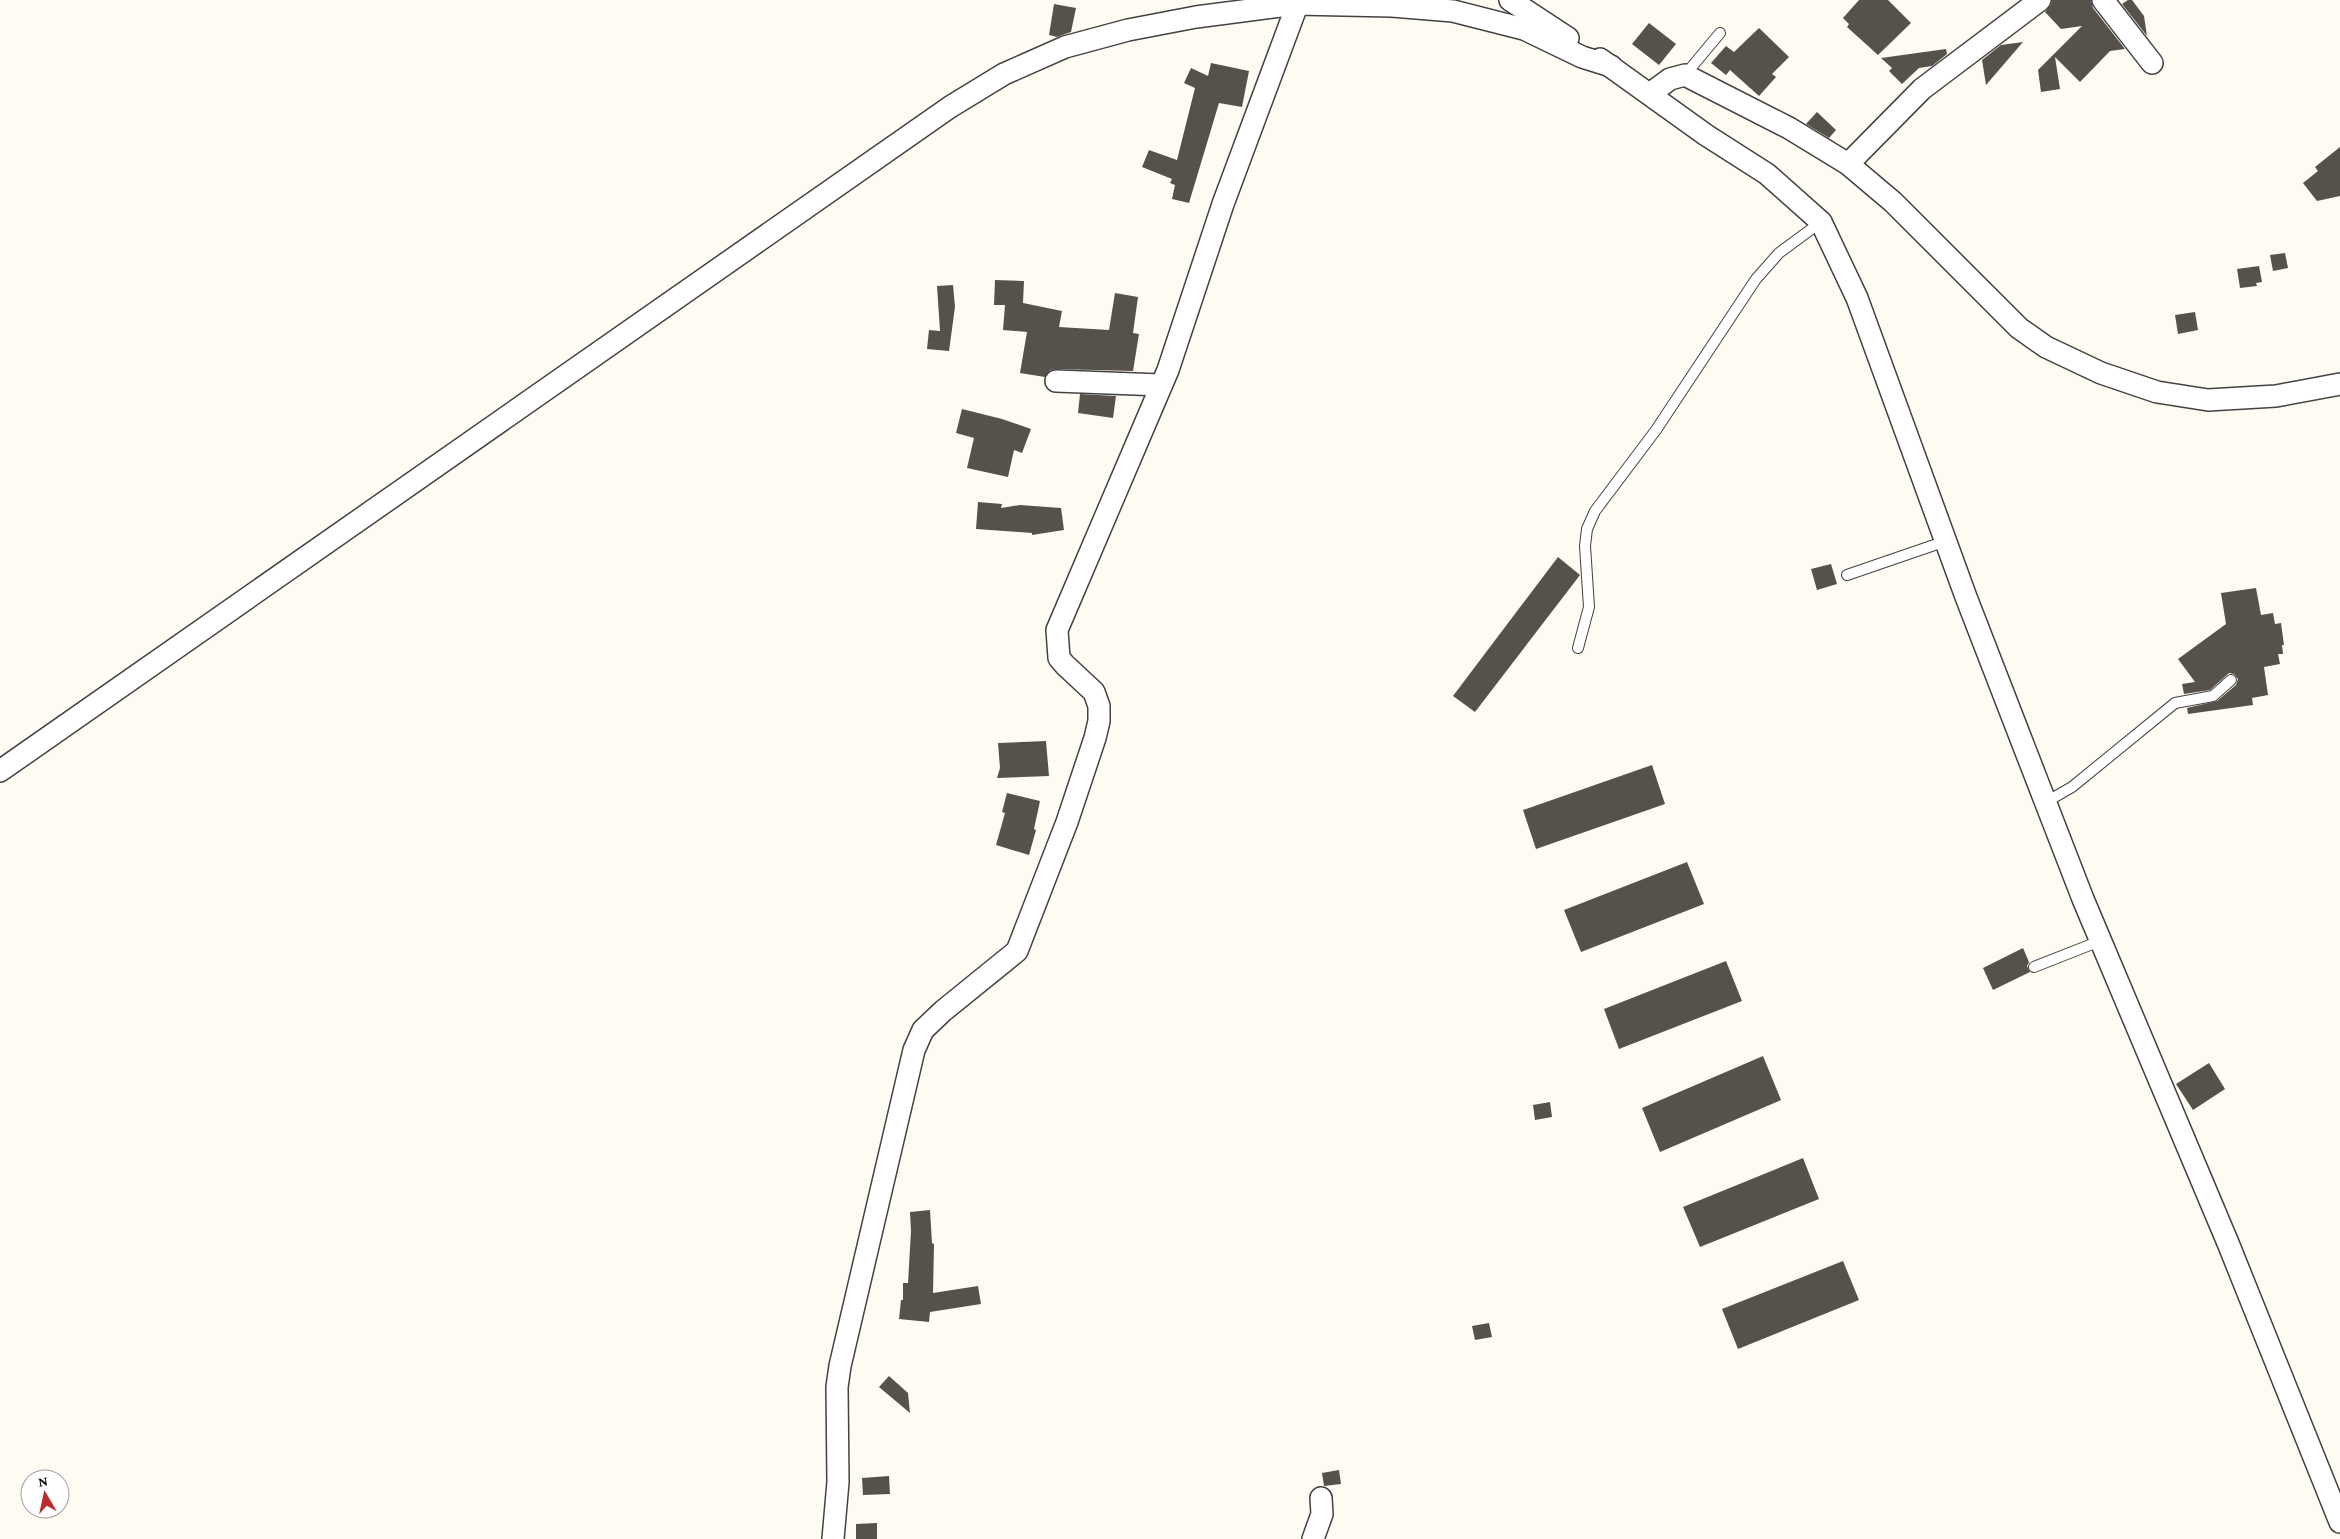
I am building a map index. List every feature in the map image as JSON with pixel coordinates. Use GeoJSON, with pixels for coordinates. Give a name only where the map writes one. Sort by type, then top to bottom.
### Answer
{"type":"FeatureCollection","features":[{"type":"Feature","properties":{"kind":"street"},"geometry":{"type":"LineString","coordinates":[[1510,0],[1651,93],[1706,134],[1767,174],[1821,222],[1857,298],[1946,541],[2100,941],[2228,1243],[2340,1522]]}},
{"type":"Feature","properties":{"kind":"street"},"geometry":{"type":"LineString","coordinates":[[1848,164],[1922,89],[2040,0]]}},
{"type":"Feature","properties":{"kind":"street"},"geometry":{"type":"LineString","coordinates":[[2103,0],[2152,63]]}},
{"type":"Feature","properties":{"kind":"street"},"geometry":{"type":"LineString","coordinates":[[0,771],[950,107],[1004,74],[1065,47],[1128,30],[1196,17],[1297,2],[1453,11],[1524,29],[1582,56],[1611,66]]}},
{"type":"Feature","properties":{"kind":"street"},"geometry":{"type":"LineString","coordinates":[[833,1539],[838,1482],[837,1387],[840,1366],[914,1050],[924,1030],[942,1011],[1017,951],[1067,822],[1095,738],[1099,721],[1099,706],[1094,692],[1065,666],[1059,658],[1057,630],[1161,385],[1223,204],[1297,2]]}},
{"type":"Feature","properties":{"kind":"street"},"geometry":{"type":"LineString","coordinates":[[1651,93],[1670,79],[1685,75],[1789,128],[1848,164],[1893,202],[2019,328],[2046,347],[2101,373],[2157,392],[2208,400],[2276,396],[2340,384]]}},
{"type":"Feature","properties":{"kind":"street"},"geometry":{"type":"LineString","coordinates":[[1056,381],[1161,385]]}},
{"type":"Feature","properties":{"kind":"street"},"geometry":{"type":"LineString","coordinates":[[1312,1539],[1322,1514],[1321,1498]]}},
{"type":"Feature","properties":{"kind":"lane"},"geometry":{"type":"LineString","coordinates":[[1685,75],[1720,33]]}},
{"type":"Feature","properties":{"kind":"lane"},"geometry":{"type":"LineString","coordinates":[[1578,648],[1589,607],[1585,546],[1587,529],[1595,511],[1656,430],[1756,279],[1779,253],[1821,222]]}},
{"type":"Feature","properties":{"kind":"lane"},"geometry":{"type":"LineString","coordinates":[[1847,575],[1946,541]]}},
{"type":"Feature","properties":{"kind":"lane"},"geometry":{"type":"LineString","coordinates":[[2046,802],[2072,787],[2175,703],[2213,696],[2231,680]]}},
{"type":"Feature","properties":{"kind":"lane"},"geometry":{"type":"LineString","coordinates":[[2034,966],[2100,941]]}},
{"type":"Feature","properties":{"kind":"building"},"geometry":{"type":"Polygon","coordinates":[[[1859,0],[1888,0],[1911,23],[1878,55],[1847,27],[1849,24],[1843,18],[1859,0]]]}},
{"type":"Feature","properties":{"kind":"building"},"geometry":{"type":"Polygon","coordinates":[[[2052,0],[2091,0],[2093,8],[2125,49],[2110,51],[2080,82],[2055,57],[2060,89],[2041,92],[2038,70],[2082,26],[2061,29],[2045,12],[2051,5],[2052,0]]]}},
{"type":"Feature","properties":{"kind":"building"},"geometry":{"type":"Polygon","coordinates":[[[2132,0],[2144,16],[2147,36],[2122,4],[2132,0]]]}},
{"type":"Feature","properties":{"kind":"building"},"geometry":{"type":"Polygon","coordinates":[[[1054,4],[1076,8],[1071,32],[1057,37],[1049,35],[1054,4]]]}},
{"type":"Feature","properties":{"kind":"building"},"geometry":{"type":"Polygon","coordinates":[[[1649,23],[1676,44],[1659,65],[1632,44],[1649,23]]]}},
{"type":"Feature","properties":{"kind":"building"},"geometry":{"type":"Polygon","coordinates":[[[1759,28],[1789,57],[1772,74],[1776,77],[1759,96],[1730,70],[1726,75],[1711,63],[1726,46],[1734,52],[1759,28]]]}},
{"type":"Feature","properties":{"kind":"building"},"geometry":{"type":"Polygon","coordinates":[[[2023,42],[1986,85],[1982,60],[2001,45],[2023,42]]]}},
{"type":"Feature","properties":{"kind":"building"},"geometry":{"type":"Polygon","coordinates":[[[1946,49],[1947,54],[1932,66],[1919,68],[1902,84],[1889,71],[1892,68],[1881,58],[1946,49]]]}},
{"type":"Feature","properties":{"kind":"building"},"geometry":{"type":"Polygon","coordinates":[[[1211,63],[1249,71],[1242,107],[1219,103],[1189,203],[1172,199],[1175,185],[1170,183],[1172,179],[1142,167],[1149,150],[1177,160],[1195,88],[1184,83],[1191,68],[1208,76],[1211,63]]]}},
{"type":"Feature","properties":{"kind":"building"},"geometry":{"type":"Polygon","coordinates":[[[1817,112],[1836,130],[1829,138],[1806,124],[1817,112]]]}},
{"type":"Feature","properties":{"kind":"building"},"geometry":{"type":"Polygon","coordinates":[[[2340,147],[2340,196],[2317,201],[2303,183],[2318,171],[2315,167],[2340,147]]]}},
{"type":"Feature","properties":{"kind":"building"},"geometry":{"type":"Polygon","coordinates":[[[2285,253],[2288,268],[2273,271],[2270,255],[2285,253]]]}},
{"type":"Feature","properties":{"kind":"building"},"geometry":{"type":"Polygon","coordinates":[[[2259,266],[2262,282],[2256,283],[2257,286],[2240,288],[2237,269],[2259,266]]]}},
{"type":"Feature","properties":{"kind":"building"},"geometry":{"type":"Polygon","coordinates":[[[995,280],[1024,281],[1023,303],[1062,311],[1059,327],[1109,330],[1115,293],[1138,297],[1133,333],[1139,334],[1133,371],[1056,369],[1050,370],[1045,377],[1020,373],[1027,332],[1003,330],[1005,305],[994,305],[995,280]]]}},
{"type":"Feature","properties":{"kind":"building"},"geometry":{"type":"Polygon","coordinates":[[[953,285],[955,307],[949,351],[927,349],[929,330],[940,331],[937,286],[953,285]]]}},
{"type":"Feature","properties":{"kind":"building"},"geometry":{"type":"Polygon","coordinates":[[[2195,312],[2198,330],[2178,334],[2175,315],[2195,312]]]}},
{"type":"Feature","properties":{"kind":"building"},"geometry":{"type":"Polygon","coordinates":[[[1080,394],[1116,396],[1113,418],[1078,413],[1080,394]]]}},
{"type":"Feature","properties":{"kind":"building"},"geometry":{"type":"Polygon","coordinates":[[[962,409],[1002,419],[1031,429],[1022,453],[1014,450],[1008,477],[967,468],[974,438],[956,433],[962,409]]]}},
{"type":"Feature","properties":{"kind":"building"},"geometry":{"type":"Polygon","coordinates":[[[978,502],[1002,504],[1001,508],[1020,505],[1061,508],[1064,530],[1032,535],[1032,533],[976,529],[978,502]]]}},
{"type":"Feature","properties":{"kind":"building"},"geometry":{"type":"Polygon","coordinates":[[[1558,557],[1580,575],[1475,712],[1453,696],[1558,557]]]}},
{"type":"Feature","properties":{"kind":"building"},"geometry":{"type":"Polygon","coordinates":[[[1831,564],[1837,584],[1817,590],[1811,569],[1831,564]]]}},
{"type":"Feature","properties":{"kind":"building"},"geometry":{"type":"Polygon","coordinates":[[[2256,588],[2261,615],[2273,613],[2275,624],[2281,623],[2284,645],[2282,645],[2283,654],[2278,654],[2280,664],[2264,667],[2268,695],[2252,698],[2253,705],[2188,714],[2187,708],[2217,701],[2236,685],[2238,679],[2234,674],[2229,673],[2210,690],[2184,694],[2182,684],[2195,682],[2178,659],[2226,624],[2221,593],[2256,588]]]}},
{"type":"Feature","properties":{"kind":"building"},"geometry":{"type":"Polygon","coordinates":[[[1046,741],[1049,776],[997,778],[1000,768],[998,743],[1046,741]]]}},
{"type":"Feature","properties":{"kind":"building"},"geometry":{"type":"Polygon","coordinates":[[[1652,765],[1665,804],[1536,849],[1523,810],[1652,765]]]}},
{"type":"Feature","properties":{"kind":"building"},"geometry":{"type":"Polygon","coordinates":[[[1007,793],[1040,801],[1034,829],[1036,830],[1029,855],[996,845],[1005,813],[1002,812],[1007,793]]]}},
{"type":"Feature","properties":{"kind":"building"},"geometry":{"type":"Polygon","coordinates":[[[1687,862],[1704,904],[1581,952],[1564,910],[1687,862]]]}},
{"type":"Feature","properties":{"kind":"building"},"geometry":{"type":"Polygon","coordinates":[[[2023,948],[2029,962],[2027,966],[2030,972],[1993,990],[1983,968],[2023,948]]]}},
{"type":"Feature","properties":{"kind":"building"},"geometry":{"type":"Polygon","coordinates":[[[1726,961],[1742,1001],[1619,1049],[1604,1009],[1726,961]]]}},
{"type":"Feature","properties":{"kind":"building"},"geometry":{"type":"Polygon","coordinates":[[[1763,1056],[1781,1100],[1660,1152],[1642,1108],[1763,1056]]]}},
{"type":"Feature","properties":{"kind":"building"},"geometry":{"type":"Polygon","coordinates":[[[2209,1063],[2225,1089],[2193,1110],[2176,1084],[2209,1063]]]}},
{"type":"Feature","properties":{"kind":"building"},"geometry":{"type":"Polygon","coordinates":[[[1550,1102],[1552,1117],[1535,1120],[1533,1105],[1550,1102]]]}},
{"type":"Feature","properties":{"kind":"building"},"geometry":{"type":"Polygon","coordinates":[[[1803,1158],[1819,1199],[1700,1247],[1683,1207],[1803,1158]]]}},
{"type":"Feature","properties":{"kind":"building"},"geometry":{"type":"Polygon","coordinates":[[[930,1210],[932,1243],[934,1244],[933,1293],[978,1286],[981,1304],[930,1312],[929,1322],[899,1319],[901,1300],[903,1300],[903,1283],[908,1283],[911,1231],[910,1212],[930,1210]]]}},
{"type":"Feature","properties":{"kind":"building"},"geometry":{"type":"Polygon","coordinates":[[[1843,1261],[1859,1300],[1738,1349],[1722,1309],[1843,1261]]]}},
{"type":"Feature","properties":{"kind":"building"},"geometry":{"type":"Polygon","coordinates":[[[1489,1323],[1492,1337],[1475,1340],[1472,1326],[1489,1323]]]}},
{"type":"Feature","properties":{"kind":"building"},"geometry":{"type":"Polygon","coordinates":[[[889,1376],[908,1393],[910,1413],[879,1387],[889,1376]]]}},
{"type":"Feature","properties":{"kind":"building"},"geometry":{"type":"Polygon","coordinates":[[[1339,1470],[1341,1484],[1324,1486],[1322,1473],[1339,1470]]]}},
{"type":"Feature","properties":{"kind":"building"},"geometry":{"type":"Polygon","coordinates":[[[889,1476],[890,1494],[863,1495],[862,1478],[889,1476]]]}},
{"type":"Feature","properties":{"kind":"building"},"geometry":{"type":"Polygon","coordinates":[[[877,1523],[877,1539],[856,1539],[856,1524],[877,1523]]]}}]}
